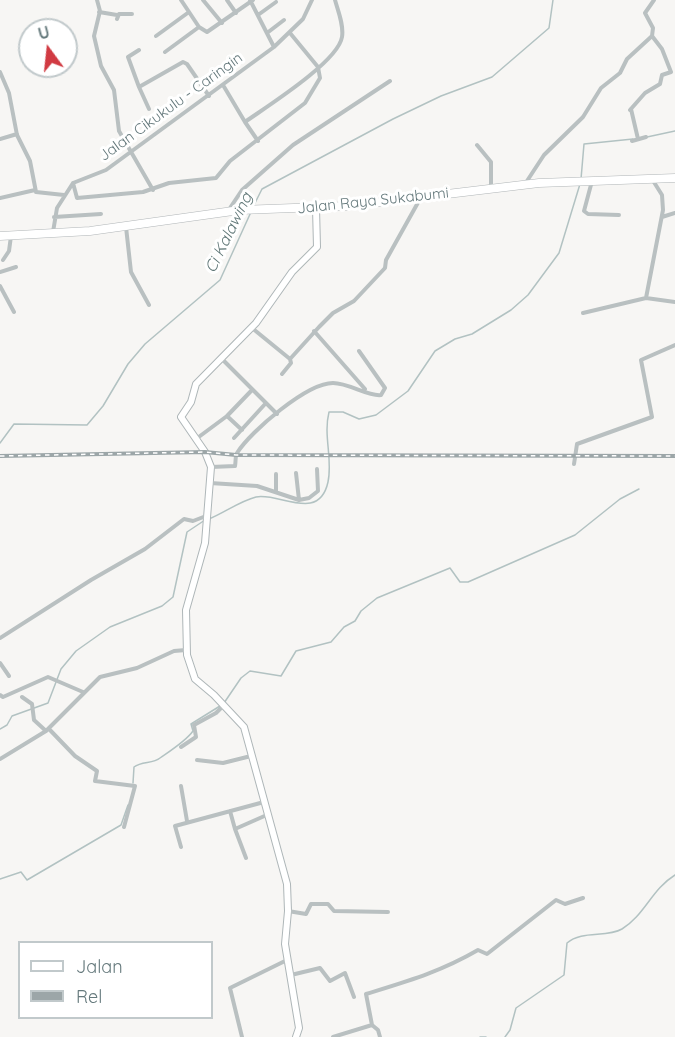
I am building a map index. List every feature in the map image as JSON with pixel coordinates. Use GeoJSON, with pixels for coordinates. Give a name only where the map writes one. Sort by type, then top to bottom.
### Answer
{"type":"FeatureCollection","features":[{"type":"Feature","properties":{"kind":"highway","name":"Jalan Raya Sukabumi"},"geometry":{"type":"LineString","coordinates":[[0,236],[126,227],[240,210],[316,208],[525,184],[675,178]]}},
{"type":"Feature","properties":{"kind":"street"},"geometry":{"type":"LineString","coordinates":[[97,0],[99,12],[94,32],[99,60],[114,90],[119,131],[153,190]]}},
{"type":"Feature","properties":{"kind":"street"},"geometry":{"type":"LineString","coordinates":[[181,0],[199,27],[207,32],[252,1],[274,47]]}},
{"type":"Feature","properties":{"kind":"street"},"geometry":{"type":"LineString","coordinates":[[203,0],[222,23]]}},
{"type":"Feature","properties":{"kind":"street"},"geometry":{"type":"LineString","coordinates":[[227,0],[236,13]]}},
{"type":"Feature","properties":{"kind":"street","name":"Jalan Cikukulu - Caringin"},"geometry":{"type":"LineString","coordinates":[[73,183],[103,172],[274,47],[307,14],[312,0]]}},
{"type":"Feature","properties":{"kind":"street"},"geometry":{"type":"LineString","coordinates":[[244,122],[290,92],[318,67],[342,40],[342,26],[335,0]]}},
{"type":"Feature","properties":{"kind":"street"},"geometry":{"type":"LineString","coordinates":[[525,184],[544,155],[583,117],[601,88],[620,73],[627,59],[652,36],[653,28],[645,13],[654,0]]}},
{"type":"Feature","properties":{"kind":"street"},"geometry":{"type":"LineString","coordinates":[[258,15],[276,2]]}},
{"type":"Feature","properties":{"kind":"street"},"geometry":{"type":"LineString","coordinates":[[99,12],[117,17],[132,14]]}},
{"type":"Feature","properties":{"kind":"street"},"geometry":{"type":"LineString","coordinates":[[156,36],[189,12]]}},
{"type":"Feature","properties":{"kind":"street"},"geometry":{"type":"LineString","coordinates":[[267,33],[284,20]]}},
{"type":"Feature","properties":{"kind":"street"},"geometry":{"type":"LineString","coordinates":[[165,52],[199,27]]}},
{"type":"Feature","properties":{"kind":"street"},"geometry":{"type":"LineString","coordinates":[[73,183],[76,198],[153,190],[169,183],[213,179],[230,161],[307,100],[320,78],[318,67],[290,33]]}},
{"type":"Feature","properties":{"kind":"street"},"geometry":{"type":"LineString","coordinates":[[638,139],[631,109],[645,93],[660,84],[662,75],[671,72],[662,49],[652,36]]}},
{"type":"Feature","properties":{"kind":"street"},"geometry":{"type":"LineString","coordinates":[[139,50],[128,57],[149,109]]}},
{"type":"Feature","properties":{"kind":"street"},"geometry":{"type":"LineString","coordinates":[[139,87],[184,62],[209,96]]}},
{"type":"Feature","properties":{"kind":"street"},"geometry":{"type":"LineString","coordinates":[[0,72],[9,93],[17,134],[28,156],[35,190],[39,194],[64,195]]}},
{"type":"Feature","properties":{"kind":"street"},"geometry":{"type":"LineString","coordinates":[[228,212],[242,190],[293,145],[390,81]]}},
{"type":"Feature","properties":{"kind":"street"},"geometry":{"type":"LineString","coordinates":[[223,85],[244,122],[258,141]]}},
{"type":"Feature","properties":{"kind":"street"},"geometry":{"type":"LineString","coordinates":[[0,140],[17,134]]}},
{"type":"Feature","properties":{"kind":"street"},"geometry":{"type":"LineString","coordinates":[[632,141],[646,137]]}},
{"type":"Feature","properties":{"kind":"street"},"geometry":{"type":"LineString","coordinates":[[477,145],[491,160],[492,188]]}},
{"type":"Feature","properties":{"kind":"street"},"geometry":{"type":"LineString","coordinates":[[646,298],[653,250],[662,217],[662,197],[652,179]]}},
{"type":"Feature","properties":{"kind":"street"},"geometry":{"type":"LineString","coordinates":[[590,181],[584,211],[588,214],[619,215]]}},
{"type":"Feature","properties":{"kind":"street"},"geometry":{"type":"LineString","coordinates":[[53,233],[54,217],[64,195],[73,183]]}},
{"type":"Feature","properties":{"kind":"street"},"geometry":{"type":"LineString","coordinates":[[0,198],[35,190]]}},
{"type":"Feature","properties":{"kind":"street"},"geometry":{"type":"LineString","coordinates":[[282,374],[291,363],[290,359],[314,331],[333,313],[354,301],[385,268],[386,260],[403,227],[423,196]]}},
{"type":"Feature","properties":{"kind":"street"},"geometry":{"type":"LineString","coordinates":[[297,1037],[298,1028],[285,941],[288,911],[285,874],[269,813],[242,724],[195,680],[186,650],[186,610],[205,543],[210,467],[206,452],[183,423],[181,415],[191,402],[194,386],[252,327],[292,272],[317,247],[316,208]]}},
{"type":"Feature","properties":{"kind":"street"},"geometry":{"type":"LineString","coordinates":[[662,217],[675,213]]}},
{"type":"Feature","properties":{"kind":"street"},"geometry":{"type":"LineString","coordinates":[[54,217],[101,214]]}},
{"type":"Feature","properties":{"kind":"street"},"geometry":{"type":"LineString","coordinates":[[126,227],[131,272],[149,304]]}},
{"type":"Feature","properties":{"kind":"street"},"geometry":{"type":"LineString","coordinates":[[3,260],[9,251],[11,236]]}},
{"type":"Feature","properties":{"kind":"street"},"geometry":{"type":"LineString","coordinates":[[0,273],[16,267]]}},
{"type":"Feature","properties":{"kind":"street"},"geometry":{"type":"LineString","coordinates":[[0,286],[14,312]]}},
{"type":"Feature","properties":{"kind":"street"},"geometry":{"type":"LineString","coordinates":[[583,313],[646,298],[675,302]]}},
{"type":"Feature","properties":{"kind":"street"},"geometry":{"type":"LineString","coordinates":[[252,327],[290,359]]}},
{"type":"Feature","properties":{"kind":"street"},"geometry":{"type":"LineString","coordinates":[[314,331],[367,391]]}},
{"type":"Feature","properties":{"kind":"street"},"geometry":{"type":"LineString","coordinates":[[574,464],[577,444],[652,417],[641,360],[675,345]]}},
{"type":"Feature","properties":{"kind":"street"},"geometry":{"type":"LineString","coordinates":[[210,467],[235,466],[236,455],[253,434],[297,398],[320,385],[341,383],[379,396],[386,389],[359,351]]}},
{"type":"Feature","properties":{"kind":"street"},"geometry":{"type":"LineString","coordinates":[[221,357],[277,414]]}},
{"type":"Feature","properties":{"kind":"street"},"geometry":{"type":"LineString","coordinates":[[196,439],[227,416],[252,390]]}},
{"type":"Feature","properties":{"kind":"street"},"geometry":{"type":"LineString","coordinates":[[234,438],[266,403]]}},
{"type":"Feature","properties":{"kind":"street"},"geometry":{"type":"LineString","coordinates":[[227,416],[242,430]]}},
{"type":"Feature","properties":{"kind":"street"},"geometry":{"type":"LineString","coordinates":[[209,483],[251,485],[299,500],[309,498],[318,491],[317,469]]}},
{"type":"Feature","properties":{"kind":"street"},"geometry":{"type":"LineString","coordinates":[[296,473],[299,500]]}},
{"type":"Feature","properties":{"kind":"street"},"geometry":{"type":"LineString","coordinates":[[276,474],[276,491]]}},
{"type":"Feature","properties":{"kind":"street"},"geometry":{"type":"LineString","coordinates":[[0,638],[91,580],[145,549],[184,519],[193,521],[206,516]]}},
{"type":"Feature","properties":{"kind":"street"},"geometry":{"type":"LineString","coordinates":[[0,759],[48,730],[83,692],[108,674],[137,668],[174,651],[186,650]]}},
{"type":"Feature","properties":{"kind":"street"},"geometry":{"type":"LineString","coordinates":[[0,663],[9,676]]}},
{"type":"Feature","properties":{"kind":"street"},"geometry":{"type":"LineString","coordinates":[[0,696],[3,697],[48,677],[83,692]]}},
{"type":"Feature","properties":{"kind":"street"},"geometry":{"type":"LineString","coordinates":[[22,697],[32,704],[34,720],[75,756],[97,771],[95,781],[135,786],[124,826]]}},
{"type":"Feature","properties":{"kind":"street"},"geometry":{"type":"LineString","coordinates":[[181,747],[196,737],[194,725],[216,713],[223,704]]}},
{"type":"Feature","properties":{"kind":"street"},"geometry":{"type":"LineString","coordinates":[[197,760],[223,763],[251,756]]}},
{"type":"Feature","properties":{"kind":"street"},"geometry":{"type":"LineString","coordinates":[[181,786],[187,821]]}},
{"type":"Feature","properties":{"kind":"street"},"geometry":{"type":"LineString","coordinates":[[181,847],[174,828],[187,821],[265,802]]}},
{"type":"Feature","properties":{"kind":"street"},"geometry":{"type":"LineString","coordinates":[[230,811],[246,858]]}},
{"type":"Feature","properties":{"kind":"street"},"geometry":{"type":"LineString","coordinates":[[235,829],[269,813]]}},
{"type":"Feature","properties":{"kind":"street"},"geometry":{"type":"LineString","coordinates":[[380,1037],[379,1031],[372,1025],[366,993],[390,988],[442,970],[478,950],[487,954],[556,900],[565,904],[583,898]]}},
{"type":"Feature","properties":{"kind":"street"},"geometry":{"type":"LineString","coordinates":[[288,911],[306,914],[311,904],[316,903],[328,904],[334,911],[388,912]]}},
{"type":"Feature","properties":{"kind":"street"},"geometry":{"type":"LineString","coordinates":[[242,1037],[230,989],[287,960]]}},
{"type":"Feature","properties":{"kind":"street"},"geometry":{"type":"LineString","coordinates":[[291,975],[320,968],[330,981],[345,973],[354,997]]}},
{"type":"Feature","properties":{"kind":"street"},"geometry":{"type":"LineString","coordinates":[[336,1037],[372,1025]]}},
{"type":"Feature","properties":{"kind":"waterway","name":"Ci Kalawing"},"geometry":{"type":"LineString","coordinates":[[253,207],[262,189],[393,119],[441,96],[492,77],[549,28],[553,0]]}},
{"type":"Feature","properties":{"kind":"waterway"},"geometry":{"type":"LineString","coordinates":[[647,137],[675,131]]}},
{"type":"Feature","properties":{"kind":"waterway"},"geometry":{"type":"LineString","coordinates":[[581,179],[584,144],[633,139]]}},
{"type":"Feature","properties":{"kind":"waterway"},"geometry":{"type":"LineString","coordinates":[[209,519],[256,497],[297,503],[316,501],[323,494],[328,482],[327,421],[329,412],[343,412],[359,419],[376,415],[408,391],[435,351],[455,339],[472,334],[511,310],[528,295],[559,253],[580,184]]}},
{"type":"Feature","properties":{"kind":"waterway","name":"Ci Kalawing"},"geometry":{"type":"LineString","coordinates":[[0,443],[14,424],[87,425],[103,406],[128,364],[145,344],[220,280],[251,212]]}},
{"type":"Feature","properties":{"kind":"waterway"},"geometry":{"type":"LineString","coordinates":[[224,703],[241,678],[250,671],[281,676],[296,651],[331,642],[344,627],[355,621],[361,611],[377,598],[450,568],[460,582],[468,582],[575,535],[620,499],[639,489]]}},
{"type":"Feature","properties":{"kind":"waterway"},"geometry":{"type":"LineString","coordinates":[[0,729],[7,725],[12,716],[48,703],[61,669],[76,651],[110,627],[162,606],[173,597],[187,532],[205,520]]}},
{"type":"Feature","properties":{"kind":"waterway"},"geometry":{"type":"LineString","coordinates":[[133,783],[134,767],[157,760],[173,749],[193,731],[191,724],[220,706]]}},
{"type":"Feature","properties":{"kind":"waterway"},"geometry":{"type":"LineString","coordinates":[[0,879],[21,872],[27,880],[121,825],[128,805]]}},
{"type":"Feature","properties":{"kind":"waterway"},"geometry":{"type":"LineString","coordinates":[[505,1037],[510,1030],[516,1008],[564,975],[567,943],[587,935],[616,932],[630,924],[660,888],[675,875]]}},
{"type":"Feature","properties":{"kind":"waterway"},"geometry":{"type":"LineString","coordinates":[[480,1037],[486,1037]]}},
{"type":"Feature","properties":{"kind":"railway"},"geometry":{"type":"LineString","coordinates":[[0,456],[205,452],[236,455],[675,456]]}}]}
